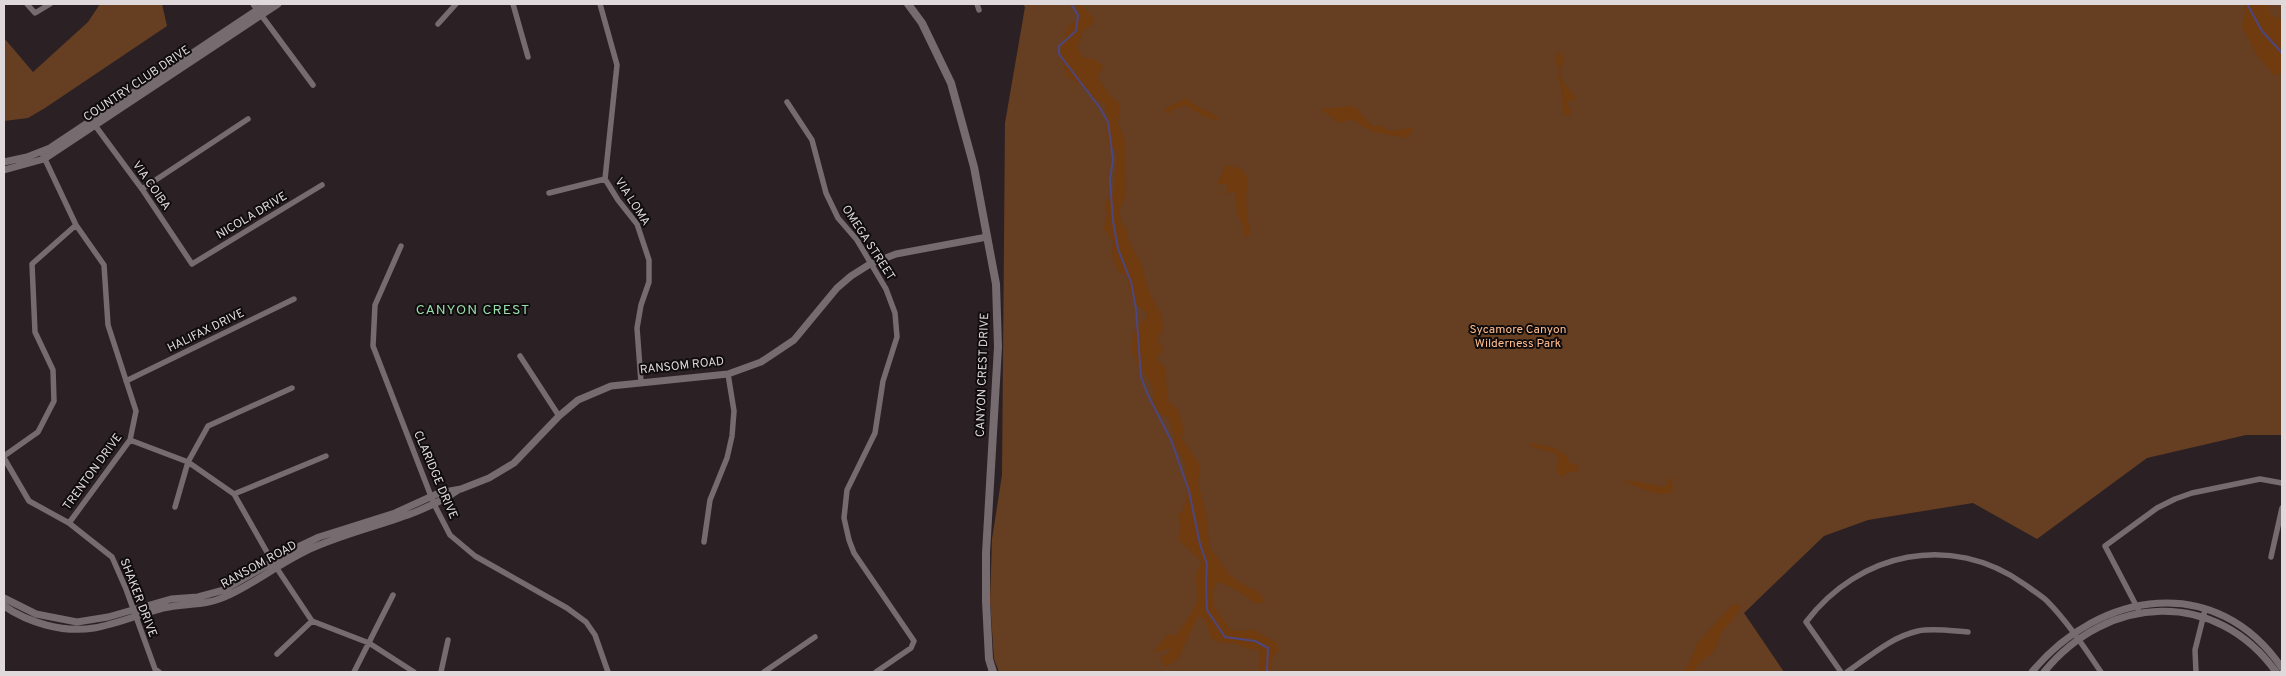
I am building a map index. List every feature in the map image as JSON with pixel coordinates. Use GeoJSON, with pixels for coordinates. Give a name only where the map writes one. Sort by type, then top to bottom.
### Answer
{"type":"FeatureCollection","features":[{"type":"Feature","properties":{"kind":"main road","name":"CANYON CREST DRIVE"},"geometry":{"type":"LineString","coordinates":[[908,4],[922,23],[951,83],[974,167],[996,284],[998,347],[986,553],[986,611],[989,659],[993,672]]}},
{"type":"Feature","properties":{"kind":"street"},"geometry":{"type":"LineString","coordinates":[[27,4],[34,13],[50,4]]}},
{"type":"Feature","properties":{"kind":"street","name":"COUNTRY CLUB DRIVE"},"geometry":{"type":"LineString","coordinates":[[4,170],[43,156],[93,124],[266,4]]}},
{"type":"Feature","properties":{"kind":"street","name":"COUNTRY CLUB DRIVE"},"geometry":{"type":"LineString","coordinates":[[257,9],[278,4]]}},
{"type":"Feature","properties":{"kind":"street"},"geometry":{"type":"LineString","coordinates":[[438,24],[456,4]]}},
{"type":"Feature","properties":{"kind":"street"},"geometry":{"type":"LineString","coordinates":[[513,4],[528,56]]}},
{"type":"Feature","properties":{"kind":"street","name":"VIA LOMA"},"geometry":{"type":"LineString","coordinates":[[600,4],[617,65],[605,179],[618,200],[637,224],[648,252],[649,282],[641,305],[637,328],[641,382]]}},
{"type":"Feature","properties":{"kind":"street"},"geometry":{"type":"LineString","coordinates":[[257,9],[313,85]]}},
{"type":"Feature","properties":{"kind":"street","name":"OMEGA STREET"},"geometry":{"type":"LineString","coordinates":[[787,102],[812,140],[826,193],[838,218],[857,240],[893,306],[897,337],[883,381],[873,437],[847,490],[845,523],[854,553],[912,638],[914,644],[876,672]]}},
{"type":"Feature","properties":{"kind":"street"},"geometry":{"type":"LineString","coordinates":[[142,189],[248,119]]}},
{"type":"Feature","properties":{"kind":"street","name":"VIA COIBA"},"geometry":{"type":"LineString","coordinates":[[93,124],[142,189],[192,264]]}},
{"type":"Feature","properties":{"kind":"street","name":"COUNTRY CLUB DRIVE"},"geometry":{"type":"LineString","coordinates":[[4,162],[43,156]]}},
{"type":"Feature","properties":{"kind":"street","name":"TRENTON DRIVE"},"geometry":{"type":"LineString","coordinates":[[43,156],[76,225],[104,265],[108,325],[136,411],[130,440],[68,523]]}},
{"type":"Feature","properties":{"kind":"street"},"geometry":{"type":"LineString","coordinates":[[550,193],[605,179]]}},
{"type":"Feature","properties":{"kind":"street","name":"NICOLA DRIVE"},"geometry":{"type":"LineString","coordinates":[[192,264],[322,185]]}},
{"type":"Feature","properties":{"kind":"street"},"geometry":{"type":"LineString","coordinates":[[4,457],[38,432],[54,401],[53,370],[35,332],[32,264],[76,225]]}},
{"type":"Feature","properties":{"kind":"street","name":"RANSOM ROAD"},"geometry":{"type":"LineString","coordinates":[[4,606],[33,621],[62,629],[94,628],[171,599],[198,597],[224,590],[272,561],[319,537],[432,500],[442,501],[461,489],[488,478],[514,463],[559,416],[578,400],[611,386],[728,374],[761,362],[788,345],[806,327],[842,284],[870,264],[896,254],[986,237]]}},
{"type":"Feature","properties":{"kind":"street","name":"CLARIDGE DRIVE"},"geometry":{"type":"LineString","coordinates":[[401,246],[375,305],[373,346],[432,500],[450,535],[475,556],[567,608],[586,622],[595,635],[608,672]]}},
{"type":"Feature","properties":{"kind":"street","name":"HALIFAX DRIVE"},"geometry":{"type":"LineString","coordinates":[[126,381],[294,299]]}},
{"type":"Feature","properties":{"kind":"street"},"geometry":{"type":"LineString","coordinates":[[520,356],[559,416]]}},
{"type":"Feature","properties":{"kind":"street"},"geometry":{"type":"LineString","coordinates":[[704,542],[710,500],[727,458],[733,429],[734,411],[728,374]]}},
{"type":"Feature","properties":{"kind":"street"},"geometry":{"type":"LineString","coordinates":[[175,507],[188,462],[208,426],[292,388]]}},
{"type":"Feature","properties":{"kind":"street"},"geometry":{"type":"LineString","coordinates":[[130,440],[188,462],[234,494],[272,561],[312,621],[369,643],[414,672]]}},
{"type":"Feature","properties":{"kind":"street"},"geometry":{"type":"LineString","coordinates":[[234,494],[326,456]]}},
{"type":"Feature","properties":{"kind":"street","name":"SHAKER DRIVE"},"geometry":{"type":"LineString","coordinates":[[4,457],[29,501],[68,523],[112,557],[126,588],[155,669],[159,672]]}},
{"type":"Feature","properties":{"kind":"street"},"geometry":{"type":"LineString","coordinates":[[2138,610],[2105,546],[2158,508],[2184,496],[2260,479],[2282,483]]}},
{"type":"Feature","properties":{"kind":"street","name":"RANSOM ROAD"},"geometry":{"type":"LineString","coordinates":[[4,598],[30,612],[64,621],[92,621],[172,606],[210,602],[228,596],[321,544],[395,521],[432,500]]}},
{"type":"Feature","properties":{"kind":"street"},"geometry":{"type":"LineString","coordinates":[[2271,557],[2282,508]]}},
{"type":"Feature","properties":{"kind":"street"},"geometry":{"type":"LineString","coordinates":[[1841,672],[1806,622],[1821,602],[1840,586],[1870,568],[1902,558],[1933,554],[1963,557],[2008,572],[2045,599],[2080,640],[2100,672]]}},
{"type":"Feature","properties":{"kind":"street"},"geometry":{"type":"LineString","coordinates":[[354,672],[393,595]]}},
{"type":"Feature","properties":{"kind":"street"},"geometry":{"type":"LineString","coordinates":[[2044,672],[2080,640],[2101,627],[2149,603],[2174,602],[2204,613],[2238,633],[2257,649],[2276,672]]}},
{"type":"Feature","properties":{"kind":"street"},"geometry":{"type":"LineString","coordinates":[[2032,672],[2048,654],[2074,633],[2106,615],[2138,610]]}},
{"type":"Feature","properties":{"kind":"street"},"geometry":{"type":"LineString","coordinates":[[2204,613],[2223,615],[2244,626],[2264,644],[2282,668]]}},
{"type":"Feature","properties":{"kind":"street"},"geometry":{"type":"LineString","coordinates":[[2196,672],[2195,650],[2204,613]]}},
{"type":"Feature","properties":{"kind":"street"},"geometry":{"type":"LineString","coordinates":[[277,654],[312,621]]}},
{"type":"Feature","properties":{"kind":"street"},"geometry":{"type":"LineString","coordinates":[[1847,672],[1903,636],[1933,630],[1968,632]]}},
{"type":"Feature","properties":{"kind":"street"},"geometry":{"type":"LineString","coordinates":[[764,672],[815,637]]}},
{"type":"Feature","properties":{"kind":"street"},"geometry":{"type":"LineString","coordinates":[[441,672],[448,640]]}},
{"type":"Feature","properties":{"kind":"green space"},"geometry":{"type":"Polygon","coordinates":[[[100,4],[162,4],[167,26],[28,118],[4,121],[4,38],[33,72],[88,22],[100,4]]]}},
{"type":"Feature","properties":{"kind":"green space","name":"Sycamore Canyon Wilderness Park"},"geometry":{"type":"Polygon","coordinates":[[[1023,4],[2282,4],[2282,435],[2246,435],[2147,458],[2037,539],[1973,503],[1868,520],[1824,536],[1744,613],[1784,672],[999,672],[994,659],[990,600],[992,539],[1002,475],[1005,123],[1025,7],[1023,4]]]}},
{"type":"Feature","properties":{"kind":"shaded area"},"geometry":{"type":"Polygon","coordinates":[[[1077,4],[1083,4],[1082,6],[1093,17],[1094,23],[1083,31],[1077,47],[1083,58],[1094,59],[1103,66],[1097,78],[1110,95],[1120,104],[1118,123],[1125,141],[1126,194],[1119,212],[1122,225],[1126,227],[1129,242],[1141,263],[1149,292],[1161,315],[1163,328],[1157,340],[1163,349],[1156,359],[1165,368],[1168,401],[1179,411],[1183,428],[1182,439],[1200,465],[1198,484],[1206,513],[1210,548],[1231,576],[1259,592],[1265,602],[1255,603],[1232,588],[1216,582],[1213,604],[1230,630],[1244,631],[1254,629],[1276,642],[1279,650],[1272,659],[1271,670],[1273,672],[1260,672],[1259,650],[1212,639],[1205,620],[1198,616],[1178,659],[1166,667],[1160,658],[1170,652],[1170,648],[1153,653],[1168,634],[1175,636],[1193,610],[1198,597],[1196,578],[1198,568],[1202,562],[1178,539],[1181,526],[1178,516],[1183,510],[1187,496],[1184,459],[1177,449],[1169,418],[1153,409],[1152,386],[1132,350],[1135,330],[1148,314],[1133,298],[1127,276],[1119,272],[1112,256],[1113,241],[1104,229],[1107,214],[1105,203],[1114,193],[1117,151],[1108,145],[1105,104],[1094,98],[1088,89],[1066,76],[1062,58],[1062,42],[1068,28],[1081,17],[1077,4]]]}},
{"type":"Feature","properties":{"kind":"shaded area"},"geometry":{"type":"Polygon","coordinates":[[[2244,4],[2269,4],[2269,13],[2282,21],[2282,72],[2275,76],[2257,55],[2242,27],[2245,13],[2244,4]]]}},
{"type":"Feature","properties":{"kind":"shaded area"},"geometry":{"type":"Polygon","coordinates":[[[1557,51],[1563,56],[1561,80],[1575,96],[1574,101],[1566,101],[1571,111],[1569,116],[1563,114],[1562,88],[1558,79],[1560,69],[1556,62],[1557,51]]]}},
{"type":"Feature","properties":{"kind":"shaded area"},"geometry":{"type":"Polygon","coordinates":[[[1187,98],[1195,105],[1211,113],[1219,119],[1218,121],[1201,115],[1186,105],[1171,110],[1168,115],[1165,112],[1166,108],[1187,98]]]}},
{"type":"Feature","properties":{"kind":"shaded area"},"geometry":{"type":"Polygon","coordinates":[[[1354,106],[1375,127],[1380,125],[1391,131],[1411,128],[1413,130],[1408,138],[1373,132],[1352,119],[1340,123],[1320,109],[1354,106]]]}},
{"type":"Feature","properties":{"kind":"shaded area"},"geometry":{"type":"Polygon","coordinates":[[[1226,165],[1241,169],[1248,178],[1246,206],[1251,234],[1244,237],[1244,228],[1237,213],[1235,192],[1221,193],[1227,191],[1228,184],[1217,184],[1226,165]]]}},
{"type":"Feature","properties":{"kind":"shaded area"},"geometry":{"type":"Polygon","coordinates":[[[1531,443],[1554,448],[1567,456],[1569,463],[1579,465],[1576,472],[1569,472],[1561,477],[1556,470],[1559,459],[1555,453],[1529,446],[1531,443]]]}},
{"type":"Feature","properties":{"kind":"shaded area"},"geometry":{"type":"Polygon","coordinates":[[[1667,477],[1671,480],[1673,487],[1671,493],[1664,494],[1652,492],[1622,481],[1634,481],[1663,487],[1667,485],[1667,477]]]}},
{"type":"Feature","properties":{"kind":"shaded area"},"geometry":{"type":"Polygon","coordinates":[[[1738,604],[1740,607],[1735,617],[1722,632],[1713,652],[1699,663],[1694,672],[1683,672],[1690,662],[1697,644],[1731,606],[1738,604]]]}},
{"type":"Feature","properties":{"kind":"waterway"},"geometry":{"type":"LineString","coordinates":[[1071,4],[1078,15],[1076,31],[1059,46],[1059,54],[1100,108],[1108,122],[1113,160],[1110,180],[1113,221],[1118,249],[1131,282],[1136,309],[1141,377],[1171,440],[1189,491],[1200,544],[1207,564],[1207,610],[1225,637],[1255,641],[1268,648],[1267,670],[1269,672]]}},
{"type":"Feature","properties":{"kind":"waterway"},"geometry":{"type":"LineString","coordinates":[[2247,4],[2262,31],[2282,53]]}},
{"type":"Feature","properties":{"kind":"district","name":"CANYON CREST"},"geometry":{"type":"Point","coordinates":[473,310]}}]}
